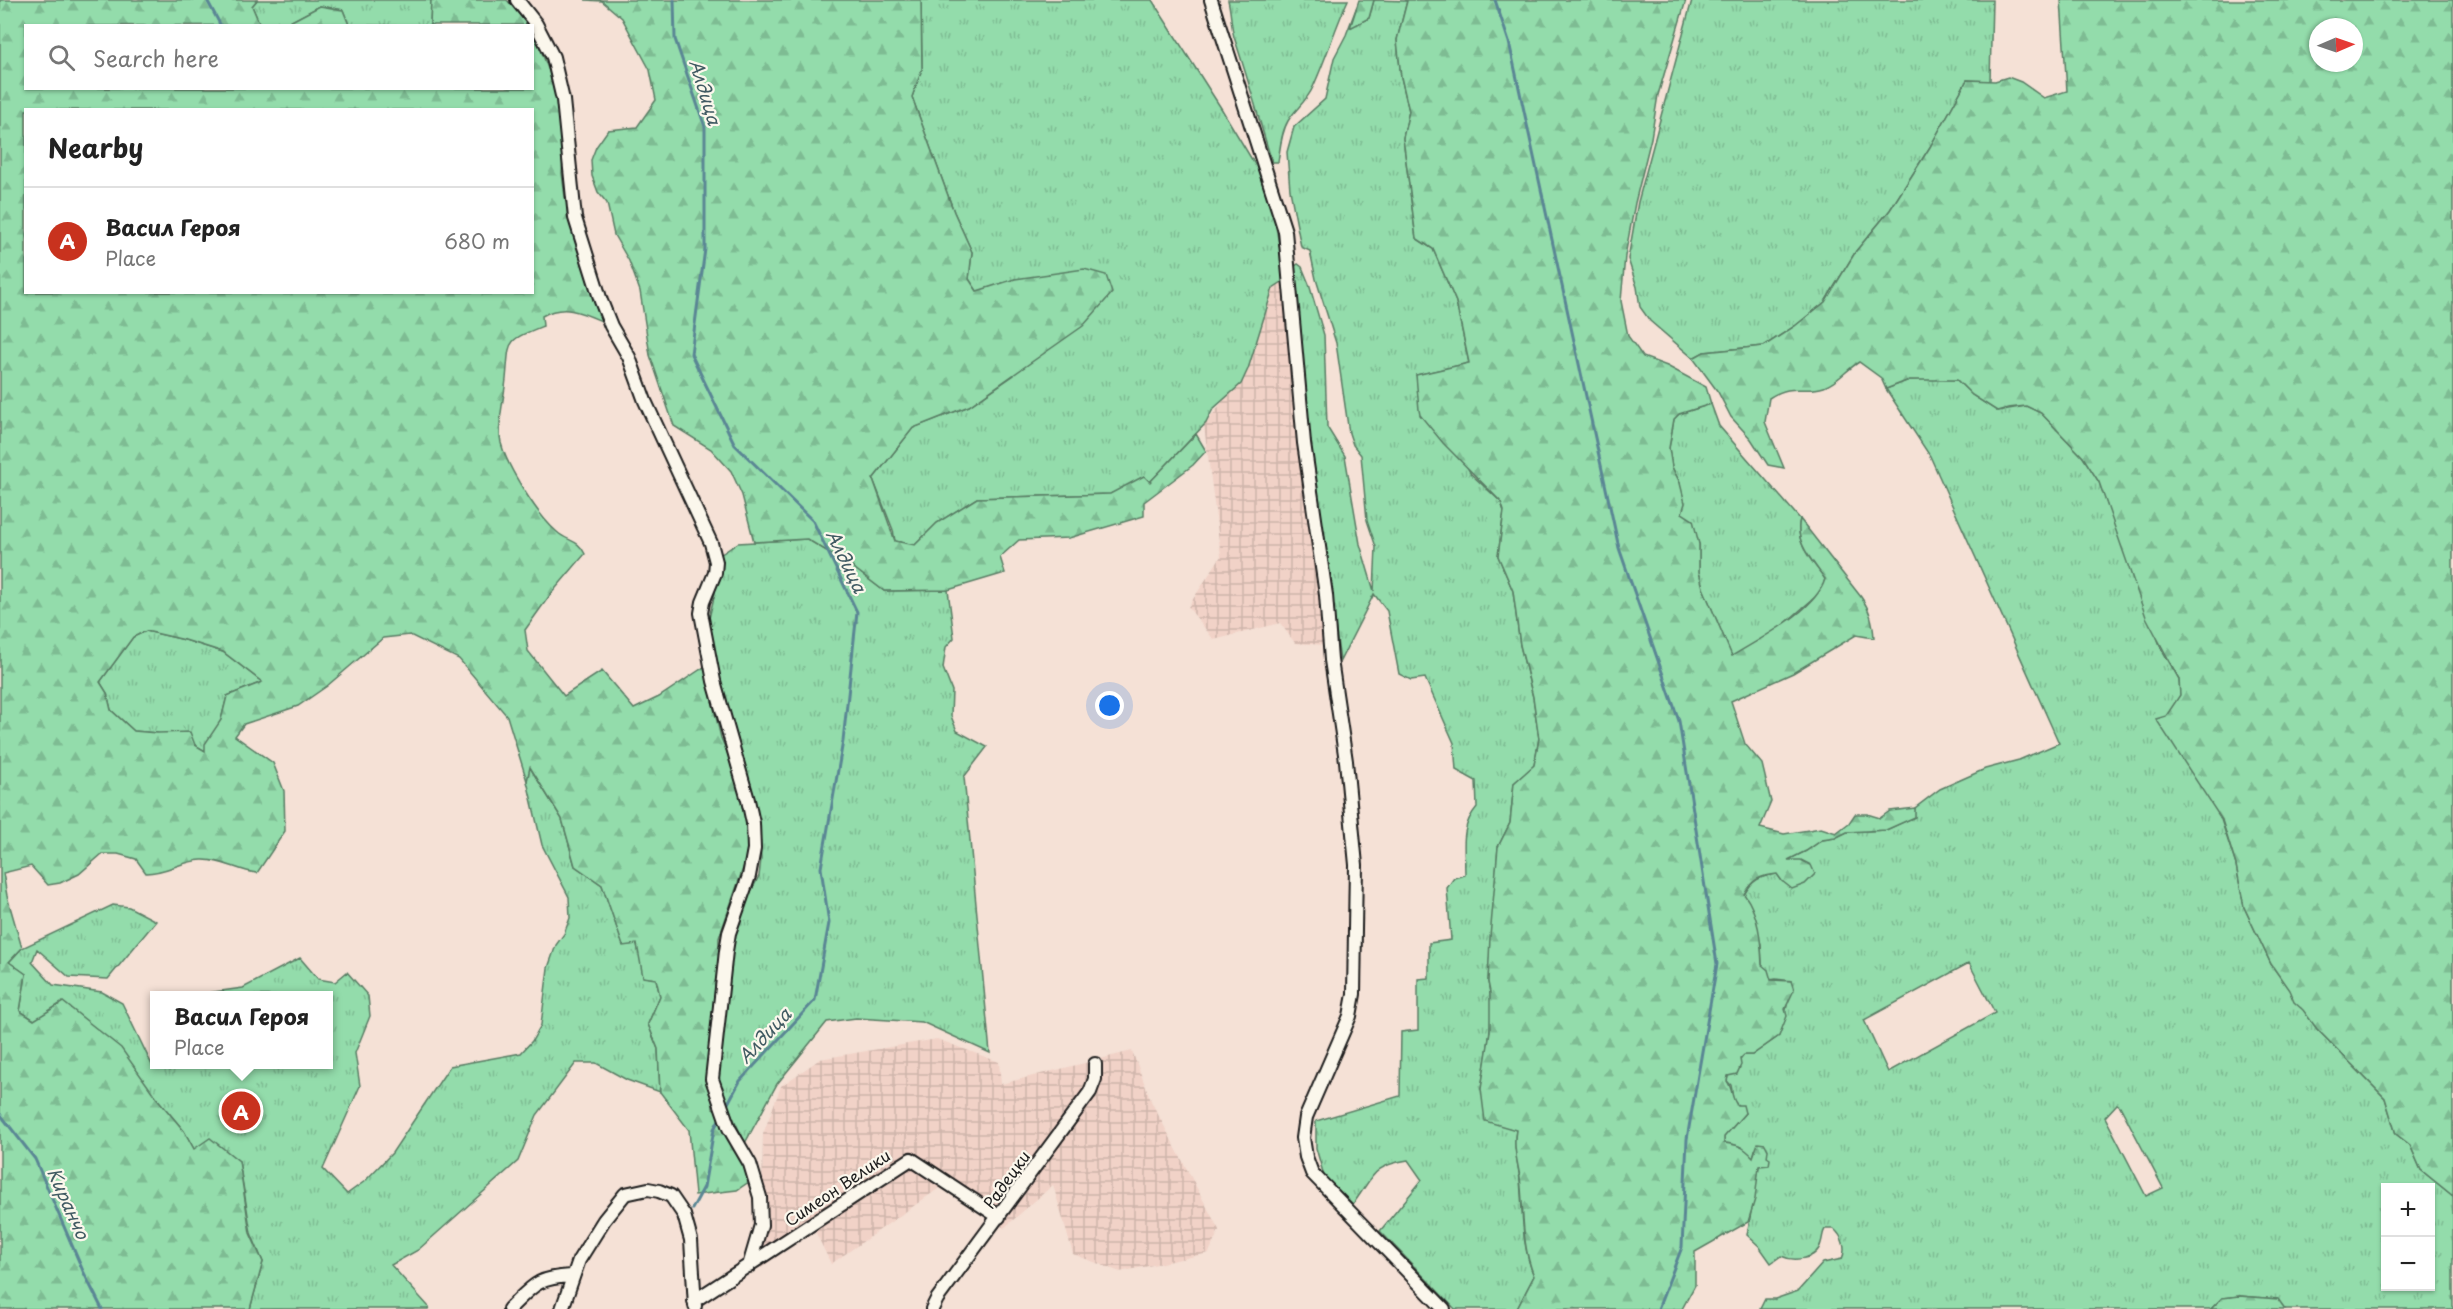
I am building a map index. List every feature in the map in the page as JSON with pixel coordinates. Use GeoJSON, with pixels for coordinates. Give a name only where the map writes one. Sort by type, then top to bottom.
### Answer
{"type":"FeatureCollection","features":[{"type":"Feature","properties":{"kind":"street"},"geometry":{"type":"LineString","coordinates":[[518,0],[536,24],[553,57],[563,100],[575,218],[601,301],[611,326],[629,357],[645,401],[711,543],[716,562],[712,585],[703,602],[701,613],[714,681],[748,800],[754,849],[749,876],[729,933],[712,1078],[729,1128],[750,1164],[760,1197],[761,1225],[749,1266]]}},
{"type":"Feature","properties":{"kind":"street"},"geometry":{"type":"LineString","coordinates":[[1211,0],[1285,231],[1304,443],[1326,595],[1331,660],[1346,761],[1356,865],[1354,994],[1350,1016],[1306,1117],[1303,1138],[1306,1157],[1312,1173],[1444,1309]]}},
{"type":"Feature","properties":{"kind":"street","name":"Радецки"},"geometry":{"type":"LineString","coordinates":[[932,1309],[937,1299],[1090,1092],[1095,1080],[1095,1064]]}},
{"type":"Feature","properties":{"kind":"street","name":"Симеон Велики"},"geometry":{"type":"LineString","coordinates":[[694,1305],[911,1159],[999,1217]]}},
{"type":"Feature","properties":{"kind":"street","name":"Симеон Велики"},"geometry":{"type":"LineString","coordinates":[[562,1309],[571,1276],[599,1228],[625,1194],[648,1189],[670,1196],[679,1205],[687,1225],[691,1247],[694,1305]]}},
{"type":"Feature","properties":{"kind":"street"},"geometry":{"type":"LineString","coordinates":[[509,1309],[537,1282],[571,1276]]}},
{"type":"Feature","properties":{"kind":"shaded area"},"geometry":{"type":"Polygon","coordinates":[[[1275,214],[1286,263],[1326,581],[1324,645],[1295,643],[1280,623],[1214,640],[1188,607],[1221,556],[1204,426],[1232,389],[1275,214]]]}},
{"type":"Feature","properties":{"kind":"shaded area"},"geometry":{"type":"Polygon","coordinates":[[[937,1039],[999,1062],[1001,1084],[1132,1051],[1152,1103],[1219,1230],[1209,1253],[1120,1272],[1073,1254],[1053,1185],[1004,1228],[945,1184],[831,1264],[814,1229],[761,1268],[763,1134],[781,1086],[820,1059],[937,1039]]]}},
{"type":"Feature","properties":{"kind":"green space"},"geometry":{"type":"Polygon","coordinates":[[[0,0],[257,0],[252,6],[260,24],[24,24],[24,90],[534,90],[534,34],[558,95],[564,143],[562,173],[565,197],[606,323],[574,311],[550,312],[542,316],[543,326],[515,339],[509,349],[500,427],[504,453],[516,477],[549,525],[576,543],[585,554],[550,595],[525,630],[528,651],[564,696],[602,671],[634,709],[659,697],[707,665],[721,738],[735,771],[749,822],[749,851],[719,938],[718,980],[713,1004],[709,1065],[713,1108],[719,1112],[756,1177],[737,1190],[695,1195],[689,1130],[660,1092],[658,1049],[648,1024],[660,996],[656,979],[643,977],[637,944],[623,946],[602,885],[575,866],[562,819],[530,767],[527,781],[507,716],[459,659],[410,635],[383,638],[327,686],[298,706],[244,724],[235,736],[273,763],[284,791],[285,831],[257,873],[216,861],[202,860],[146,873],[136,859],[118,854],[102,854],[79,874],[60,883],[48,885],[31,866],[3,873],[22,948],[9,962],[26,974],[20,1011],[34,1020],[63,1002],[121,1048],[155,1096],[184,1131],[194,1149],[210,1138],[239,1161],[250,1233],[263,1262],[250,1309],[0,1309],[0,0]],[[146,631],[133,637],[100,682],[107,693],[111,710],[134,731],[190,732],[195,745],[205,751],[205,744],[221,720],[227,696],[262,682],[223,652],[146,631]]]}},
{"type":"Feature","properties":{"kind":"green space"},"geometry":{"type":"Polygon","coordinates":[[[257,0],[431,0],[430,24],[349,24],[343,10],[320,6],[288,23],[260,24],[252,6],[257,0]]]}},
{"type":"Feature","properties":{"kind":"green space"},"geometry":{"type":"Polygon","coordinates":[[[431,0],[507,0],[527,24],[430,24],[431,0]]]}},
{"type":"Feature","properties":{"kind":"green space"},"geometry":{"type":"Polygon","coordinates":[[[585,0],[921,0],[922,69],[912,97],[954,212],[972,252],[969,279],[977,291],[1015,279],[1084,269],[1106,275],[1112,293],[1083,326],[969,406],[913,428],[873,479],[895,541],[915,545],[937,523],[977,498],[1110,494],[1144,476],[1150,482],[1196,434],[1206,451],[1193,465],[1144,502],[1144,516],[1069,538],[1019,540],[1000,557],[1005,573],[948,590],[884,591],[850,565],[807,539],[754,542],[742,495],[731,471],[711,449],[674,426],[650,355],[640,291],[629,261],[614,235],[607,203],[598,192],[592,176],[591,160],[596,147],[608,130],[637,127],[656,100],[650,70],[622,18],[602,1],[585,0]]]}},
{"type":"Feature","properties":{"kind":"green space"},"geometry":{"type":"Polygon","coordinates":[[[921,0],[1152,0],[1263,178],[1274,215],[1285,280],[1273,288],[1248,369],[1241,384],[1213,409],[1206,423],[1150,482],[1110,494],[977,498],[937,523],[915,545],[895,541],[873,479],[913,428],[969,406],[1014,375],[1015,279],[977,291],[969,279],[972,252],[954,212],[912,97],[922,69],[921,0]]]}},
{"type":"Feature","properties":{"kind":"green space"},"geometry":{"type":"Polygon","coordinates":[[[1228,0],[1348,0],[1313,87],[1286,126],[1278,162],[1272,162],[1234,37],[1228,0]]]}},
{"type":"Feature","properties":{"kind":"green space"},"geometry":{"type":"Polygon","coordinates":[[[1359,0],[1374,0],[1369,18],[1350,28],[1359,0]]]}},
{"type":"Feature","properties":{"kind":"green space"},"geometry":{"type":"Polygon","coordinates":[[[1374,0],[1407,1],[1397,40],[1401,77],[1409,111],[1403,138],[1416,238],[1433,249],[1456,302],[1469,363],[1416,375],[1471,474],[1501,502],[1504,511],[1498,556],[1513,591],[1520,645],[1533,697],[1539,739],[1534,766],[1514,783],[1510,823],[1498,847],[1488,982],[1491,1022],[1481,1089],[1516,1130],[1515,1149],[1520,1180],[1523,1228],[1534,1276],[1517,1309],[1455,1309],[1380,1231],[1422,1180],[1408,1160],[1380,1169],[1370,1179],[1353,1204],[1324,1176],[1316,1148],[1316,1121],[1400,1096],[1401,1032],[1418,1030],[1418,979],[1429,978],[1429,943],[1451,940],[1447,888],[1454,878],[1465,875],[1465,831],[1477,807],[1476,781],[1456,770],[1454,743],[1425,678],[1411,680],[1399,674],[1387,611],[1374,594],[1340,661],[1301,373],[1294,267],[1298,264],[1302,267],[1309,284],[1324,335],[1327,427],[1345,456],[1360,544],[1374,591],[1376,547],[1367,520],[1361,455],[1353,445],[1349,433],[1336,343],[1316,279],[1310,251],[1301,247],[1290,190],[1287,152],[1294,127],[1325,99],[1334,58],[1357,6],[1351,27],[1369,18],[1374,0]]]}},
{"type":"Feature","properties":{"kind":"green space"},"geometry":{"type":"Polygon","coordinates":[[[1404,0],[1686,0],[1658,95],[1625,256],[1621,301],[1628,336],[1643,357],[1667,366],[1706,387],[1711,404],[1679,414],[1674,419],[1669,448],[1672,467],[1680,483],[1685,503],[1682,513],[1693,520],[1699,544],[1699,572],[1703,588],[1732,656],[1799,613],[1820,591],[1825,579],[1802,544],[1800,519],[1861,597],[1869,611],[1874,632],[1874,638],[1856,635],[1793,673],[1731,701],[1745,744],[1762,764],[1771,802],[1760,828],[1784,834],[1821,828],[1836,833],[1849,823],[1855,814],[1867,814],[1880,818],[1890,811],[1915,808],[1915,817],[1886,830],[1847,832],[1835,838],[1822,840],[1788,860],[1801,860],[1811,865],[1815,874],[1805,884],[1792,889],[1777,874],[1761,877],[1750,885],[1744,894],[1756,919],[1762,965],[1768,970],[1771,980],[1791,981],[1794,990],[1785,1009],[1787,1016],[1779,1036],[1752,1055],[1744,1055],[1740,1059],[1741,1065],[1737,1074],[1728,1076],[1727,1081],[1734,1099],[1737,1105],[1743,1105],[1745,1113],[1724,1137],[1724,1143],[1740,1147],[1753,1157],[1758,1143],[1765,1144],[1768,1150],[1767,1157],[1770,1159],[1769,1165],[1759,1166],[1755,1199],[1748,1222],[1695,1252],[1695,1285],[1682,1309],[1517,1309],[1534,1276],[1525,1240],[1520,1177],[1515,1148],[1516,1130],[1485,1121],[1481,1089],[1490,1032],[1488,982],[1498,847],[1510,823],[1514,783],[1534,765],[1539,739],[1533,697],[1520,645],[1513,591],[1498,556],[1504,511],[1501,502],[1443,443],[1420,415],[1419,410],[1416,375],[1469,363],[1456,302],[1433,249],[1416,238],[1403,138],[1409,111],[1401,77],[1397,40],[1407,1],[1404,0]]]}},
{"type":"Feature","properties":{"kind":"green space"},"geometry":{"type":"Polygon","coordinates":[[[1692,0],[1992,0],[1990,81],[1967,80],[1930,147],[1890,210],[1856,251],[1825,302],[1795,326],[1764,346],[1704,352],[1693,358],[1650,321],[1640,307],[1637,287],[1628,259],[1638,202],[1692,0]]]}},
{"type":"Feature","properties":{"kind":"green space"},"geometry":{"type":"Polygon","coordinates":[[[2061,0],[2453,0],[2453,1196],[2421,1170],[2410,1145],[2396,1134],[2385,1098],[2317,1029],[2294,1002],[2289,990],[2271,964],[2244,907],[2236,865],[2222,820],[2156,719],[2166,716],[2180,695],[2179,679],[2146,617],[2099,482],[2083,457],[2041,413],[2026,406],[1997,411],[1972,395],[1957,380],[1909,380],[1886,389],[1881,378],[1859,362],[1824,387],[1792,389],[1769,398],[1765,422],[1784,468],[1768,465],[1751,439],[1731,417],[1718,392],[1693,358],[1704,352],[1764,346],[1795,326],[1825,302],[1856,251],[1890,210],[1930,147],[1967,80],[1995,81],[2008,77],[2021,82],[2044,98],[2067,91],[2061,0]]]}},
{"type":"Feature","properties":{"kind":"green space"},"geometry":{"type":"Polygon","coordinates":[[[320,6],[343,10],[349,24],[274,24],[288,23],[320,6]]]}},
{"type":"Feature","properties":{"kind":"green space"},"geometry":{"type":"Polygon","coordinates":[[[1909,380],[1957,380],[1972,395],[1997,411],[2026,406],[2041,413],[2083,457],[2099,482],[2161,648],[2179,679],[2180,695],[2236,865],[2244,907],[2271,964],[2317,1029],[2385,1098],[2396,1134],[2410,1145],[2421,1170],[2453,1196],[2453,1309],[2285,1309],[2277,1299],[2240,1296],[2222,1298],[2211,1309],[1760,1309],[1765,1299],[1775,1299],[1798,1291],[1823,1263],[1842,1259],[1844,1251],[1843,1242],[1837,1232],[1834,1229],[1825,1229],[1819,1249],[1815,1253],[1798,1259],[1781,1256],[1771,1263],[1759,1246],[1747,1235],[1759,1166],[1767,1157],[1755,1150],[1753,1158],[1740,1147],[1724,1143],[1724,1137],[1745,1113],[1733,1100],[1731,1085],[1727,1081],[1728,1076],[1744,1055],[1752,1055],[1779,1036],[1791,981],[1770,980],[1762,965],[1761,944],[1744,895],[1753,882],[1766,876],[1777,874],[1782,881],[1785,861],[1822,840],[1835,838],[1847,832],[1886,830],[1914,817],[1915,808],[1940,789],[1985,769],[2019,760],[2059,743],[1930,456],[1886,389],[1909,380]],[[1969,963],[1864,1020],[1888,1072],[1995,1013],[1969,963]],[[2117,1104],[2105,1117],[2146,1196],[2163,1188],[2117,1104]]]}},
{"type":"Feature","properties":{"kind":"green space"},"geometry":{"type":"Polygon","coordinates":[[[1711,404],[1719,426],[1800,519],[1802,543],[1825,579],[1822,591],[1774,633],[1732,657],[1703,588],[1699,572],[1699,544],[1682,514],[1680,483],[1672,467],[1669,448],[1674,419],[1679,414],[1711,404]]]}},
{"type":"Feature","properties":{"kind":"green space"},"geometry":{"type":"Polygon","coordinates":[[[807,539],[850,565],[884,591],[948,590],[954,638],[946,647],[943,668],[952,691],[951,716],[957,731],[987,747],[964,777],[990,1053],[922,1022],[856,1018],[827,1022],[777,1084],[745,1143],[719,1087],[716,1066],[723,1032],[723,1014],[731,967],[732,935],[759,876],[761,859],[758,819],[751,785],[731,737],[706,631],[715,593],[715,571],[720,555],[738,543],[807,539]]]}},
{"type":"Feature","properties":{"kind":"green space"},"geometry":{"type":"Polygon","coordinates":[[[146,631],[223,652],[262,682],[227,696],[221,720],[205,751],[195,745],[157,733],[134,731],[111,710],[107,693],[100,682],[133,637],[146,631]]]}},
{"type":"Feature","properties":{"kind":"green space"},"geometry":{"type":"Polygon","coordinates":[[[529,766],[562,819],[575,866],[602,885],[623,945],[637,944],[641,960],[656,979],[660,996],[648,1024],[658,1049],[660,1092],[627,1080],[596,1063],[576,1063],[537,1115],[518,1161],[418,1250],[391,1265],[429,1307],[428,1309],[250,1309],[263,1262],[251,1233],[239,1161],[194,1149],[184,1131],[155,1096],[20,1011],[26,974],[9,962],[22,948],[113,905],[129,907],[156,921],[108,979],[69,977],[37,949],[32,962],[53,985],[102,992],[122,1003],[150,1061],[150,1069],[333,1069],[333,991],[221,991],[243,988],[300,958],[318,979],[335,982],[347,972],[368,996],[370,1016],[355,1053],[360,1086],[323,1169],[347,1194],[365,1181],[392,1153],[450,1066],[521,1053],[532,1041],[541,1025],[548,968],[556,945],[564,934],[570,918],[569,897],[542,845],[527,781],[529,766]]]}},
{"type":"Feature","properties":{"kind":"green space"},"geometry":{"type":"Polygon","coordinates":[[[2240,1296],[2278,1299],[2285,1309],[2211,1309],[2222,1298],[2240,1296]]]}},
{"type":"Feature","properties":{"kind":"waterway"},"geometry":{"type":"LineString","coordinates":[[207,0],[220,24]]}},
{"type":"Feature","properties":{"kind":"waterway","name":"Алдица"},"geometry":{"type":"LineString","coordinates":[[674,0],[675,39],[705,127],[705,249],[691,354],[735,445],[813,521],[857,612],[843,741],[821,868],[829,923],[815,1000],[740,1081],[726,1107]]}},
{"type":"Feature","properties":{"kind":"waterway"},"geometry":{"type":"LineString","coordinates":[[1495,0],[1509,42],[1619,548],[1679,721],[1717,964],[1687,1139],[1682,1247],[1658,1309]]}},
{"type":"Feature","properties":{"kind":"waterway","name":"Киранчо"},"geometry":{"type":"LineString","coordinates":[[0,1114],[35,1159],[83,1271],[102,1309]]}},
{"type":"Feature","properties":{"kind":"waterway","name":"Алдица"},"geometry":{"type":"LineString","coordinates":[[692,1209],[704,1187],[714,1129],[721,1116]]}},
{"type":"Feature","properties":{"kind":"place","name":"Васил Героя"},"geometry":{"type":"Point","coordinates":[241,1111]}}]}
